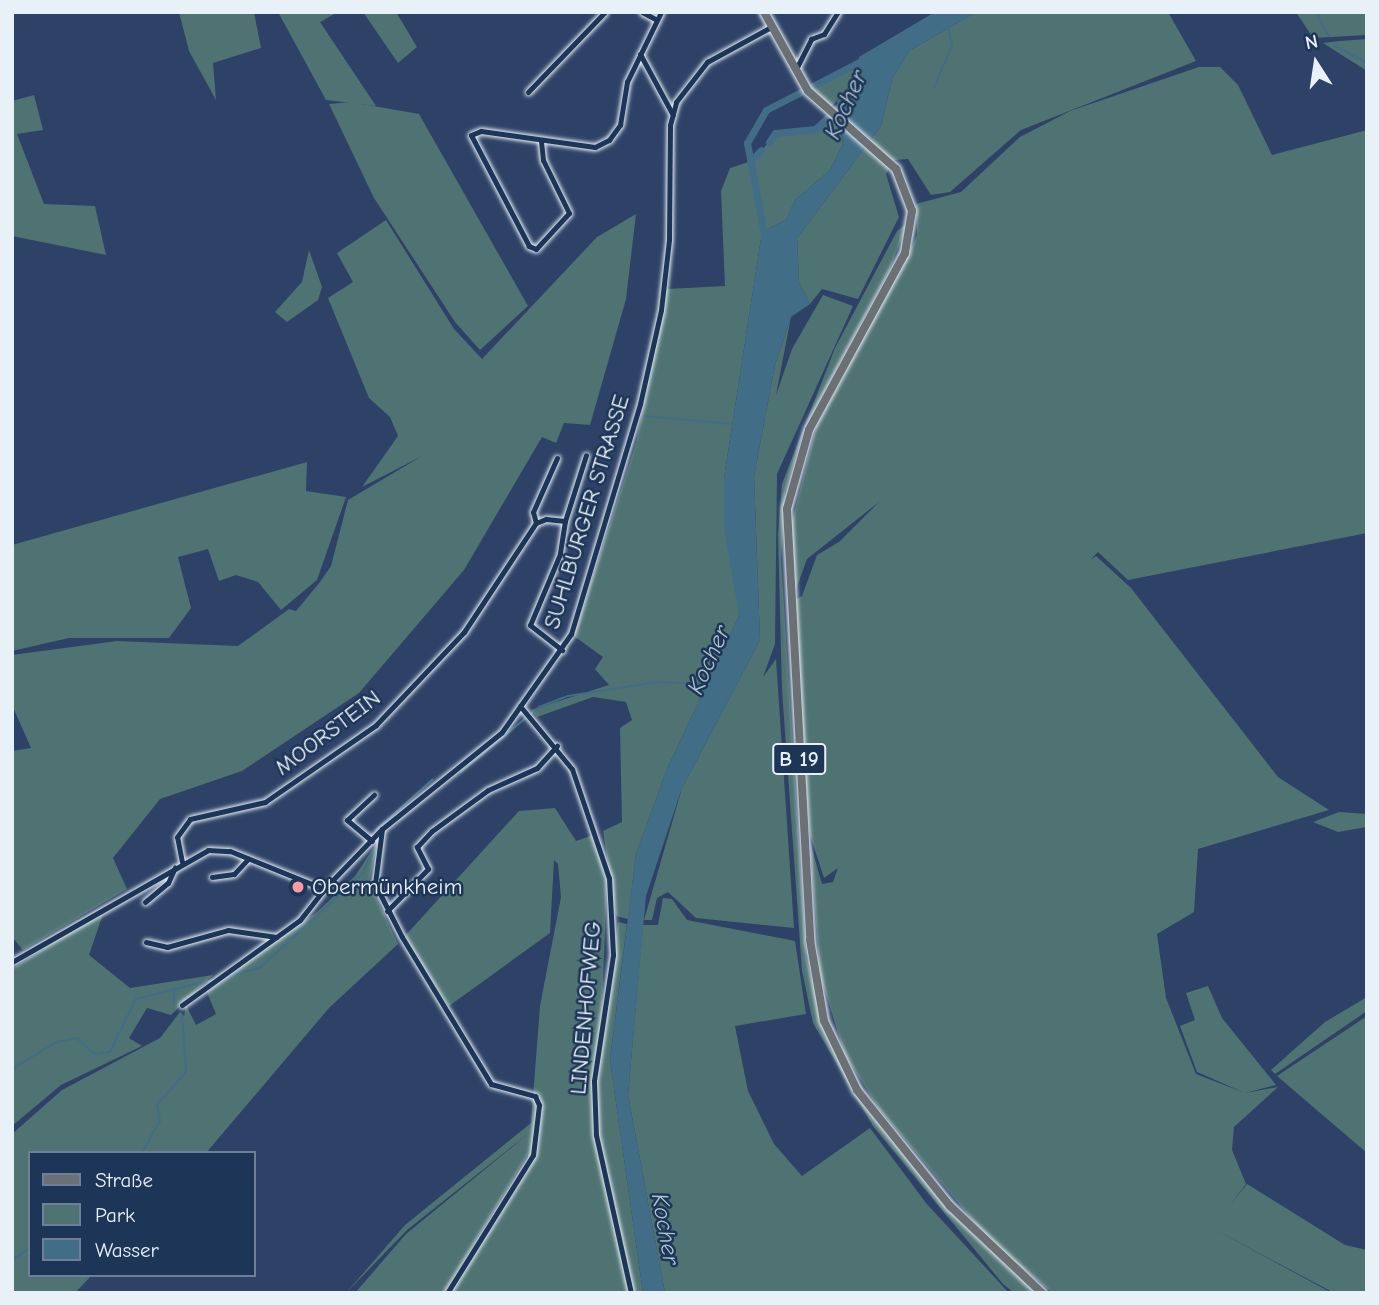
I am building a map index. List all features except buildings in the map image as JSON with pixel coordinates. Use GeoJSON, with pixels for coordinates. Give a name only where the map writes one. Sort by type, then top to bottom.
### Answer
{"type":"FeatureCollection","features":[{"type":"Feature","properties":{"kind":"main road","name":"B 19"},"geometry":{"type":"LineString","coordinates":[[764,12],[802,82],[894,166],[912,211],[905,253],[809,430],[787,509],[810,940],[824,1021],[857,1090],[950,1206],[1042,1293]]}},
{"type":"Feature","properties":{"kind":"street"},"geometry":{"type":"LineString","coordinates":[[528,92],[605,12]]}},
{"type":"Feature","properties":{"kind":"street"},"geometry":{"type":"LineString","coordinates":[[642,12],[655,19]]}},
{"type":"Feature","properties":{"kind":"street"},"geometry":{"type":"LineString","coordinates":[[541,141],[543,160],[569,213],[537,249],[529,246],[470,143],[481,131],[595,146],[610,140],[620,125],[627,82],[655,19],[661,12]]}},
{"type":"Feature","properties":{"kind":"street"},"geometry":{"type":"LineString","coordinates":[[795,72],[811,39],[824,34],[838,12]]}},
{"type":"Feature","properties":{"kind":"street","name":"SUHLBURGER STRASSE"},"geometry":{"type":"LineString","coordinates":[[182,1005],[220,975],[277,937],[382,830],[502,732],[562,650],[606,527],[661,310],[673,115],[707,62],[771,27]]}},
{"type":"Feature","properties":{"kind":"street"},"geometry":{"type":"LineString","coordinates":[[640,54],[673,115]]}},
{"type":"Feature","properties":{"kind":"street"},"geometry":{"type":"LineString","coordinates":[[562,650],[530,625],[560,554],[565,521],[586,455]]}},
{"type":"Feature","properties":{"kind":"street","name":"MOORSTEIN"},"geometry":{"type":"LineString","coordinates":[[182,862],[177,837],[190,820],[265,802],[376,725],[464,632],[536,523],[533,512],[557,458]]}},
{"type":"Feature","properties":{"kind":"street"},"geometry":{"type":"LineString","coordinates":[[536,523],[565,521]]}},
{"type":"Feature","properties":{"kind":"street","name":"LINDENHOFWEG"},"geometry":{"type":"LineString","coordinates":[[520,706],[557,746],[587,804],[609,878],[613,955],[594,1082],[596,1135],[631,1293]]}},
{"type":"Feature","properties":{"kind":"street"},"geometry":{"type":"LineString","coordinates":[[387,911],[428,869],[417,847],[432,831],[488,790],[537,768],[557,746]]}},
{"type":"Feature","properties":{"kind":"street"},"geometry":{"type":"LineString","coordinates":[[372,841],[347,820],[374,794]]}},
{"type":"Feature","properties":{"kind":"street"},"geometry":{"type":"LineString","coordinates":[[382,830],[375,884],[387,911],[491,1084],[535,1096],[540,1114],[533,1155],[447,1293]]}},
{"type":"Feature","properties":{"kind":"street"},"geometry":{"type":"LineString","coordinates":[[12,962],[182,862],[216,849],[324,889]]}},
{"type":"Feature","properties":{"kind":"street"},"geometry":{"type":"LineString","coordinates":[[212,877],[234,874],[248,859]]}},
{"type":"Feature","properties":{"kind":"street"},"geometry":{"type":"LineString","coordinates":[[145,902],[168,883],[175,867]]}},
{"type":"Feature","properties":{"kind":"street"},"geometry":{"type":"LineString","coordinates":[[146,942],[167,947],[228,930],[277,937]]}},
{"type":"Feature","properties":{"kind":"green space"},"geometry":{"type":"Polygon","coordinates":[[[179,12],[254,12],[261,48],[213,63],[216,100],[189,51],[179,12]]]}},
{"type":"Feature","properties":{"kind":"green space"},"geometry":{"type":"Polygon","coordinates":[[[278,12],[338,12],[320,22],[376,106],[326,100],[278,12]]]}},
{"type":"Feature","properties":{"kind":"green space"},"geometry":{"type":"Polygon","coordinates":[[[363,12],[396,12],[417,47],[398,63],[363,12]]]}},
{"type":"Feature","properties":{"kind":"green space"},"geometry":{"type":"Polygon","coordinates":[[[976,12],[1168,12],[1196,61],[1021,130],[950,192],[931,195],[908,159],[894,160],[886,174],[899,217],[858,299],[822,289],[810,304],[799,282],[797,238],[881,126],[892,79],[909,51],[976,12]]]}},
{"type":"Feature","properties":{"kind":"green space"},"geometry":{"type":"Polygon","coordinates":[[[1296,12],[1367,12],[1367,35],[1313,38],[1296,12]]]}},
{"type":"Feature","properties":{"kind":"green space"},"geometry":{"type":"Polygon","coordinates":[[[1367,39],[1367,71],[1323,43],[1340,41],[1367,39]]]}},
{"type":"Feature","properties":{"kind":"green space"},"geometry":{"type":"Polygon","coordinates":[[[860,59],[854,81],[826,113],[802,91],[860,59]]]}},
{"type":"Feature","properties":{"kind":"green space"},"geometry":{"type":"Polygon","coordinates":[[[1199,67],[1220,67],[1238,85],[1272,155],[1367,130],[1367,533],[1128,580],[1098,552],[1090,560],[1096,556],[1131,588],[1278,777],[1329,810],[1198,849],[1194,912],[1157,934],[1166,998],[1196,1074],[1245,1093],[1278,1087],[1234,1127],[1232,1150],[1246,1184],[1231,1204],[1247,1184],[1345,1245],[1367,1250],[1367,1293],[1334,1293],[1212,1228],[1332,1293],[1053,1293],[993,1244],[879,1109],[845,1055],[820,975],[810,842],[822,884],[833,882],[838,868],[824,878],[810,835],[793,601],[802,596],[817,555],[839,542],[879,502],[807,559],[794,595],[791,525],[816,427],[909,253],[917,235],[916,204],[961,192],[1020,137],[1070,111],[1199,67]]]}},
{"type":"Feature","properties":{"kind":"green space"},"geometry":{"type":"Polygon","coordinates":[[[34,95],[43,130],[17,134],[44,204],[95,206],[106,255],[12,236],[12,101],[34,95]]]}},
{"type":"Feature","properties":{"kind":"green space"},"geometry":{"type":"Polygon","coordinates":[[[351,102],[419,114],[528,306],[480,350],[455,322],[374,198],[329,104],[351,102]]]}},
{"type":"Feature","properties":{"kind":"green space"},"geometry":{"type":"Polygon","coordinates":[[[837,110],[843,144],[830,170],[795,200],[786,220],[762,232],[724,478],[739,616],[667,769],[636,854],[628,919],[616,916],[603,831],[622,822],[620,728],[632,720],[626,702],[593,697],[537,717],[531,710],[609,685],[595,669],[603,657],[574,636],[636,443],[667,289],[725,286],[721,191],[730,168],[752,161],[776,134],[817,130],[837,110]]]}},
{"type":"Feature","properties":{"kind":"green space"},"geometry":{"type":"Polygon","coordinates":[[[636,214],[626,299],[590,425],[564,423],[556,443],[542,437],[464,570],[359,693],[242,771],[160,799],[113,858],[127,889],[23,950],[12,937],[12,751],[31,748],[12,705],[12,655],[117,641],[238,646],[289,609],[296,611],[320,582],[331,566],[348,500],[422,456],[362,487],[398,436],[390,417],[369,398],[328,298],[353,282],[337,253],[386,220],[454,329],[482,359],[597,237],[636,214]]]}},
{"type":"Feature","properties":{"kind":"green space"},"geometry":{"type":"Polygon","coordinates":[[[908,222],[889,271],[805,427],[785,491],[781,559],[806,957],[823,1027],[860,1101],[961,1223],[1036,1293],[1013,1292],[1003,1284],[873,1126],[813,1023],[802,971],[782,690],[778,535],[782,484],[835,348],[897,231],[908,222]]]}},
{"type":"Feature","properties":{"kind":"green space"},"geometry":{"type":"Polygon","coordinates":[[[309,250],[322,287],[318,300],[287,322],[275,312],[302,282],[309,250]]]}},
{"type":"Feature","properties":{"kind":"green space"},"geometry":{"type":"Polygon","coordinates":[[[823,295],[853,306],[777,474],[775,644],[763,677],[776,659],[794,928],[696,918],[668,892],[657,898],[652,920],[644,920],[682,788],[760,640],[754,476],[775,365],[791,317],[776,395],[792,349],[823,295]]]}},
{"type":"Feature","properties":{"kind":"green space"},"geometry":{"type":"Polygon","coordinates":[[[307,462],[306,491],[346,497],[317,580],[281,610],[258,582],[236,575],[219,581],[208,549],[178,557],[191,608],[169,638],[69,638],[12,651],[12,545],[307,462]]]}},
{"type":"Feature","properties":{"kind":"green space"},"geometry":{"type":"Polygon","coordinates":[[[555,808],[576,841],[593,835],[607,880],[600,1056],[618,922],[627,924],[610,1060],[643,1293],[451,1293],[528,1171],[528,1154],[444,1293],[355,1293],[406,1234],[528,1134],[407,1230],[346,1293],[405,1225],[531,1123],[540,1006],[561,897],[558,864],[554,860],[550,933],[449,1006],[404,937],[519,811],[555,808]]]}},
{"type":"Feature","properties":{"kind":"green space"},"geometry":{"type":"Polygon","coordinates":[[[1339,812],[1367,814],[1367,827],[1338,832],[1313,822],[1339,812]]]}},
{"type":"Feature","properties":{"kind":"green space"},"geometry":{"type":"Polygon","coordinates":[[[378,841],[369,882],[398,944],[329,1008],[208,1151],[28,1151],[28,1277],[90,1277],[75,1293],[12,1293],[12,1134],[62,1090],[160,1038],[180,1012],[184,1016],[186,1005],[196,1025],[216,1014],[206,990],[317,912],[355,876],[378,841]]]}},
{"type":"Feature","properties":{"kind":"green space"},"geometry":{"type":"Polygon","coordinates":[[[663,898],[672,899],[687,920],[795,941],[806,1014],[735,1026],[748,1091],[774,1144],[802,1176],[870,1128],[926,1203],[1009,1293],[665,1293],[628,1095],[643,925],[658,925],[663,898]]]}},
{"type":"Feature","properties":{"kind":"green space"},"geometry":{"type":"Polygon","coordinates":[[[104,911],[89,955],[130,988],[213,975],[171,1015],[147,1008],[129,1038],[142,1046],[61,1085],[12,1126],[12,969],[104,911]]]}},
{"type":"Feature","properties":{"kind":"green space"},"geometry":{"type":"Polygon","coordinates":[[[1208,986],[1222,1018],[1276,1085],[1245,1093],[1197,1072],[1180,1026],[1195,1020],[1186,993],[1208,986]]]}},
{"type":"Feature","properties":{"kind":"green space"},"geometry":{"type":"Polygon","coordinates":[[[1367,997],[1367,1011],[1275,1074],[1271,1070],[1325,1022],[1367,997]]]}},
{"type":"Feature","properties":{"kind":"green space"},"geometry":{"type":"Polygon","coordinates":[[[1367,1016],[1367,1153],[1277,1076],[1367,1016]]]}},
{"type":"Feature","properties":{"kind":"water","name":"Kocher"},"geometry":{"type":"Polygon","coordinates":[[[935,12],[976,12],[909,51],[892,79],[881,126],[797,238],[799,282],[810,304],[791,317],[775,365],[754,476],[760,640],[682,788],[646,896],[628,1095],[665,1293],[643,1293],[610,1060],[636,854],[667,769],[739,616],[724,527],[724,478],[762,232],[786,220],[795,200],[830,170],[843,144],[837,101],[854,81],[859,57],[935,12]]]}},
{"type":"Feature","properties":{"kind":"waterway"},"geometry":{"type":"LineString","coordinates":[[1316,12],[1328,36]]}},
{"type":"Feature","properties":{"kind":"waterway"},"geometry":{"type":"LineString","coordinates":[[934,87],[952,46],[948,27]]}},
{"type":"Feature","properties":{"kind":"waterway"},"geometry":{"type":"LineString","coordinates":[[1335,46],[1367,63]]}},
{"type":"Feature","properties":{"kind":"waterway","name":"Kocher"},"geometry":{"type":"LineString","coordinates":[[765,240],[747,143],[766,110],[867,58]]}},
{"type":"Feature","properties":{"kind":"waterway","name":"Kocher"},"geometry":{"type":"LineString","coordinates":[[769,142],[775,133],[815,129],[844,102]]}},
{"type":"Feature","properties":{"kind":"waterway"},"geometry":{"type":"LineString","coordinates":[[751,160],[761,150]]}},
{"type":"Feature","properties":{"kind":"waterway"},"geometry":{"type":"LineString","coordinates":[[643,416],[733,424]]}},
{"type":"Feature","properties":{"kind":"waterway","name":"Kocher"},"geometry":{"type":"LineString","coordinates":[[461,772],[539,707],[568,696],[658,682],[708,684]]}},
{"type":"Feature","properties":{"kind":"waterway"},"geometry":{"type":"LineString","coordinates":[[376,830],[433,779]]}},
{"type":"Feature","properties":{"kind":"waterway"},"geometry":{"type":"LineString","coordinates":[[218,980],[261,967],[363,873],[372,852]]}},
{"type":"Feature","properties":{"kind":"waterway"},"geometry":{"type":"LineString","coordinates":[[12,1069],[56,1042],[77,1038],[94,1054],[110,1052],[136,999],[213,980]]}},
{"type":"Feature","properties":{"kind":"waterway"},"geometry":{"type":"LineString","coordinates":[[174,988],[174,1004]]}},
{"type":"Feature","properties":{"kind":"waterway"},"geometry":{"type":"LineString","coordinates":[[143,1151],[160,1121],[157,1105],[186,1072],[182,1014]]}},
{"type":"Feature","properties":{"kind":"waterway"},"geometry":{"type":"LineString","coordinates":[[12,1260],[28,1249]]}},
{"type":"Feature","properties":{"kind":"place","name":"Obermünkheim"},"geometry":{"type":"Point","coordinates":[298,887]}}]}
